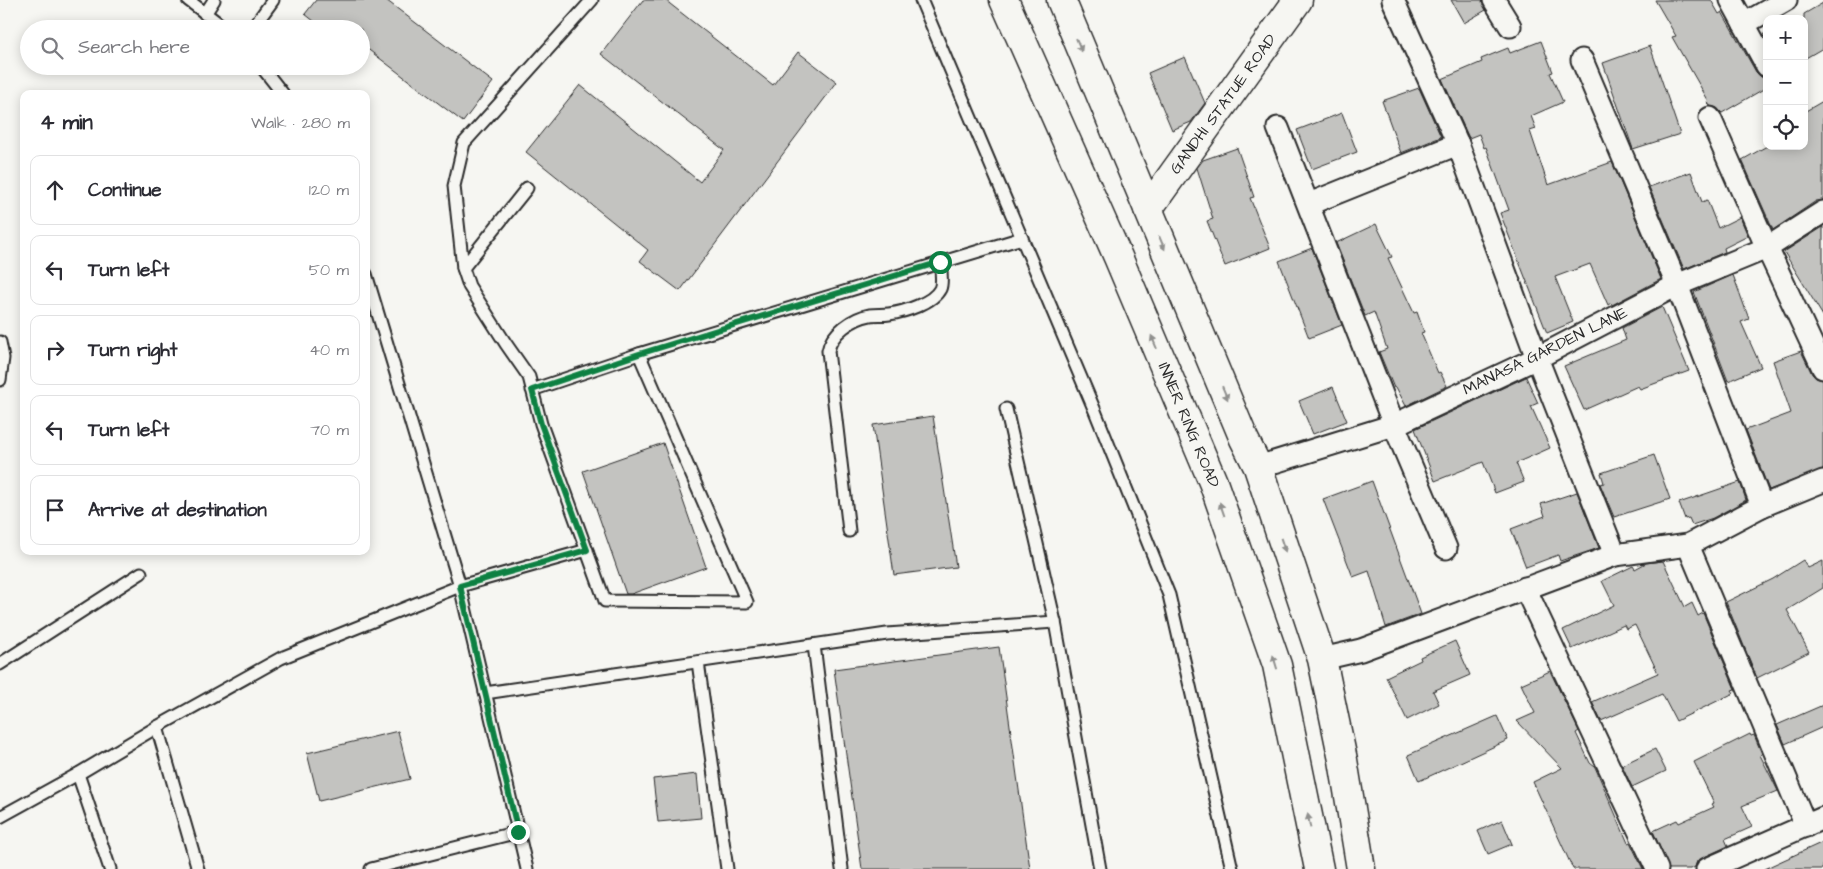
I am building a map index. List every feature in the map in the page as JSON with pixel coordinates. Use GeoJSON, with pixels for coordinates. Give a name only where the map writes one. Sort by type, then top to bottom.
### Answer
{"type":"FeatureCollection","features":[{"type":"Feature","properties":{"kind":"main road","name":"INNER RING ROAD"},"geometry":{"type":"LineString","coordinates":[[1004,0],[1118,257],[1213,482],[1276,666],[1319,869]]}},
{"type":"Feature","properties":{"kind":"main road"},"geometry":{"type":"LineString","coordinates":[[1061,0],[1244,439],[1258,467],[1322,658],[1343,760],[1361,869]]}},
{"type":"Feature","properties":{"kind":"main road","name":"GANDHI STATUE ROAD"},"geometry":{"type":"LineString","coordinates":[[1148,209],[1298,0]]}},
{"type":"Feature","properties":{"kind":"street"},"geometry":{"type":"LineString","coordinates":[[1393,0],[1458,144],[1537,358],[1615,555]]}},
{"type":"Feature","properties":{"kind":"street"},"geometry":{"type":"LineString","coordinates":[[1494,0],[1510,26]]}},
{"type":"Feature","properties":{"kind":"street"},"geometry":{"type":"LineString","coordinates":[[1731,0],[1764,60]]}},
{"type":"Feature","properties":{"kind":"street"},"geometry":{"type":"LineString","coordinates":[[1744,24],[1786,0]]}},
{"type":"Feature","properties":{"kind":"street"},"geometry":{"type":"LineString","coordinates":[[1582,60],[1677,285],[1762,506]]}},
{"type":"Feature","properties":{"kind":"street"},"geometry":{"type":"LineString","coordinates":[[1710,118],[1823,368]]}},
{"type":"Feature","properties":{"kind":"street"},"geometry":{"type":"LineString","coordinates":[[1278,128],[1394,425],[1446,548]]}},
{"type":"Feature","properties":{"kind":"street"},"geometry":{"type":"LineString","coordinates":[[1309,204],[1458,144]]}},
{"type":"Feature","properties":{"kind":"street","name":"MANASA GARDEN LANE"},"geometry":{"type":"LineString","coordinates":[[1258,467],[1394,425],[1537,358],[1677,285],[1768,248],[1823,212]]}},
{"type":"Feature","properties":{"kind":"street"},"geometry":{"type":"LineString","coordinates":[[1322,658],[1362,650],[1615,555],[1688,545],[1762,506],[1823,481]]}},
{"type":"Feature","properties":{"kind":"street"},"geometry":{"type":"LineString","coordinates":[[1688,545],[1814,822],[1706,869]]}},
{"type":"Feature","properties":{"kind":"street"},"geometry":{"type":"LineString","coordinates":[[1525,588],[1657,869]]}},
{"type":"Feature","properties":{"kind":"lane"},"geometry":{"type":"LineString","coordinates":[[188,0],[214,20]]}},
{"type":"Feature","properties":{"kind":"lane"},"geometry":{"type":"LineString","coordinates":[[206,14],[214,0]]}},
{"type":"Feature","properties":{"kind":"lane"},"geometry":{"type":"LineString","coordinates":[[258,20],[272,0]]}},
{"type":"Feature","properties":{"kind":"lane"},"geometry":{"type":"LineString","coordinates":[[592,0],[464,143],[454,186],[463,268],[470,286],[529,377],[541,424],[604,601],[747,602],[639,354]]}},
{"type":"Feature","properties":{"kind":"lane"},"geometry":{"type":"LineString","coordinates":[[921,0],[1095,411],[1169,595],[1232,869]]}},
{"type":"Feature","properties":{"kind":"lane"},"geometry":{"type":"LineString","coordinates":[[268,75],[279,90]]}},
{"type":"Feature","properties":{"kind":"lane"},"geometry":{"type":"LineString","coordinates":[[463,268],[527,188]]}},
{"type":"Feature","properties":{"kind":"lane"},"geometry":{"type":"LineString","coordinates":[[532,390],[639,354],[1022,238]]}},
{"type":"Feature","properties":{"kind":"lane"},"geometry":{"type":"LineString","coordinates":[[849,531],[828,350],[829,343],[836,333],[868,315],[891,314],[927,302],[941,288],[940,262]]}},
{"type":"Feature","properties":{"kind":"lane"},"geometry":{"type":"LineString","coordinates":[[370,287],[460,586],[527,869]]}},
{"type":"Feature","properties":{"kind":"lane"},"geometry":{"type":"LineString","coordinates":[[0,342],[3,358],[0,380]]}},
{"type":"Feature","properties":{"kind":"lane"},"geometry":{"type":"LineString","coordinates":[[1006,409],[1055,622],[1100,869]]}},
{"type":"Feature","properties":{"kind":"lane"},"geometry":{"type":"LineString","coordinates":[[0,817],[281,658],[460,586],[587,550]]}},
{"type":"Feature","properties":{"kind":"lane"},"geometry":{"type":"LineString","coordinates":[[0,664],[141,573]]}},
{"type":"Feature","properties":{"kind":"lane"},"geometry":{"type":"LineString","coordinates":[[485,693],[887,634],[1055,622]]}},
{"type":"Feature","properties":{"kind":"lane"},"geometry":{"type":"LineString","coordinates":[[814,645],[842,869]]}},
{"type":"Feature","properties":{"kind":"lane"},"geometry":{"type":"LineString","coordinates":[[698,662],[727,869]]}},
{"type":"Feature","properties":{"kind":"lane"},"geometry":{"type":"LineString","coordinates":[[157,727],[198,869]]}},
{"type":"Feature","properties":{"kind":"lane"},"geometry":{"type":"LineString","coordinates":[[78,774],[110,869]]}},
{"type":"Feature","properties":{"kind":"lane"},"geometry":{"type":"LineString","coordinates":[[371,869],[518,832]]}},
{"type":"Feature","properties":{"kind":"building"},"geometry":{"type":"Polygon","coordinates":[[[316,0],[386,0],[493,82],[463,122],[370,51],[370,20],[313,20],[305,14],[316,0]]]}},
{"type":"Feature","properties":{"kind":"building"},"geometry":{"type":"Polygon","coordinates":[[[643,0],[665,0],[773,85],[798,52],[837,82],[680,291],[640,261],[648,250],[526,152],[580,85],[700,182],[724,150],[601,54],[643,0]]]}},
{"type":"Feature","properties":{"kind":"building"},"geometry":{"type":"Polygon","coordinates":[[[1451,0],[1482,0],[1486,10],[1464,23],[1451,0]]]}},
{"type":"Feature","properties":{"kind":"building"},"geometry":{"type":"Polygon","coordinates":[[[1655,0],[1711,0],[1719,14],[1722,12],[1756,72],[1763,77],[1763,89],[1722,113],[1717,108],[1710,106],[1672,37],[1676,36],[1655,0]]]}},
{"type":"Feature","properties":{"kind":"building"},"geometry":{"type":"Polygon","coordinates":[[[1823,3],[1823,48],[1808,57],[1808,15],[1804,14],[1823,3]]]}},
{"type":"Feature","properties":{"kind":"building"},"geometry":{"type":"Polygon","coordinates":[[[1541,41],[1553,72],[1550,73],[1563,102],[1531,116],[1536,129],[1530,131],[1548,185],[1612,162],[1661,279],[1612,305],[1611,303],[1608,305],[1590,264],[1555,277],[1573,322],[1547,333],[1500,213],[1509,210],[1486,147],[1484,148],[1479,134],[1469,138],[1442,79],[1482,62],[1481,59],[1508,48],[1510,53],[1541,41]]]}},
{"type":"Feature","properties":{"kind":"building"},"geometry":{"type":"Polygon","coordinates":[[[1650,46],[1680,134],[1633,149],[1603,63],[1650,46]]]}},
{"type":"Feature","properties":{"kind":"building"},"geometry":{"type":"Polygon","coordinates":[[[1185,57],[1205,103],[1191,122],[1172,130],[1148,73],[1185,57]]]}},
{"type":"Feature","properties":{"kind":"building"},"geometry":{"type":"Polygon","coordinates":[[[1419,88],[1441,137],[1401,153],[1382,101],[1419,88]]]}},
{"type":"Feature","properties":{"kind":"building"},"geometry":{"type":"Polygon","coordinates":[[[1823,101],[1823,200],[1816,201],[1773,230],[1742,160],[1763,148],[1763,150],[1808,150],[1808,110],[1823,101]]]}},
{"type":"Feature","properties":{"kind":"building"},"geometry":{"type":"Polygon","coordinates":[[[1342,113],[1357,152],[1312,169],[1297,130],[1342,113]]]}},
{"type":"Feature","properties":{"kind":"building"},"geometry":{"type":"Polygon","coordinates":[[[1237,148],[1254,197],[1250,198],[1270,248],[1225,266],[1207,221],[1213,219],[1197,168],[1203,160],[1237,148]]]}},
{"type":"Feature","properties":{"kind":"building"},"geometry":{"type":"Polygon","coordinates":[[[1691,172],[1702,202],[1707,200],[1718,228],[1740,217],[1748,236],[1724,248],[1725,252],[1684,269],[1649,187],[1691,172]]]}},
{"type":"Feature","properties":{"kind":"building"},"geometry":{"type":"Polygon","coordinates":[[[1376,224],[1392,257],[1388,258],[1414,313],[1417,312],[1424,332],[1421,333],[1438,373],[1440,372],[1447,386],[1406,406],[1396,387],[1394,388],[1379,352],[1387,349],[1374,312],[1365,316],[1336,243],[1376,224]]]}},
{"type":"Feature","properties":{"kind":"building"},"geometry":{"type":"Polygon","coordinates":[[[1823,227],[1823,316],[1784,252],[1823,227]]]}},
{"type":"Feature","properties":{"kind":"building"},"geometry":{"type":"Polygon","coordinates":[[[1312,248],[1342,325],[1309,338],[1279,261],[1312,248]]]}},
{"type":"Feature","properties":{"kind":"building"},"geometry":{"type":"Polygon","coordinates":[[[1733,275],[1749,319],[1741,322],[1761,367],[1728,381],[1694,292],[1733,275]]]}},
{"type":"Feature","properties":{"kind":"building"},"geometry":{"type":"Polygon","coordinates":[[[1662,307],[1689,371],[1640,389],[1638,386],[1584,410],[1564,366],[1626,340],[1622,328],[1662,307]]]}},
{"type":"Feature","properties":{"kind":"building"},"geometry":{"type":"Polygon","coordinates":[[[1801,351],[1812,374],[1816,378],[1823,380],[1823,469],[1769,490],[1746,430],[1791,413],[1773,361],[1801,351]]]}},
{"type":"Feature","properties":{"kind":"building"},"geometry":{"type":"Polygon","coordinates":[[[1526,377],[1538,403],[1531,406],[1550,448],[1516,463],[1524,482],[1495,493],[1483,462],[1435,481],[1415,429],[1526,377]]]}},
{"type":"Feature","properties":{"kind":"building"},"geometry":{"type":"Polygon","coordinates":[[[1333,387],[1347,421],[1313,434],[1299,401],[1333,387]]]}},
{"type":"Feature","properties":{"kind":"building"},"geometry":{"type":"Polygon","coordinates":[[[933,416],[956,567],[894,575],[873,425],[933,416]]]}},
{"type":"Feature","properties":{"kind":"building"},"geometry":{"type":"Polygon","coordinates":[[[663,443],[706,567],[631,594],[626,594],[583,471],[663,443]]]}},
{"type":"Feature","properties":{"kind":"building"},"geometry":{"type":"Polygon","coordinates":[[[1654,455],[1670,499],[1614,517],[1600,484],[1604,483],[1601,473],[1654,455]]]}},
{"type":"Feature","properties":{"kind":"building"},"geometry":{"type":"Polygon","coordinates":[[[1372,481],[1421,614],[1386,627],[1369,571],[1353,577],[1323,499],[1372,481]]]}},
{"type":"Feature","properties":{"kind":"building"},"geometry":{"type":"Polygon","coordinates":[[[1740,482],[1746,500],[1713,518],[1692,525],[1689,518],[1685,519],[1679,503],[1740,482]]]}},
{"type":"Feature","properties":{"kind":"building"},"geometry":{"type":"Polygon","coordinates":[[[1577,492],[1599,548],[1560,561],[1558,555],[1526,567],[1511,529],[1545,516],[1541,504],[1577,492]]]}},
{"type":"Feature","properties":{"kind":"building"},"geometry":{"type":"Polygon","coordinates":[[[1803,560],[1808,568],[1823,561],[1823,588],[1787,610],[1809,652],[1757,678],[1726,602],[1773,579],[1803,560]]]}},
{"type":"Feature","properties":{"kind":"building"},"geometry":{"type":"Polygon","coordinates":[[[1663,561],[1685,607],[1692,603],[1698,616],[1703,613],[1735,689],[1732,690],[1734,693],[1676,721],[1662,694],[1601,721],[1592,702],[1658,673],[1635,625],[1626,629],[1624,625],[1572,649],[1563,630],[1614,605],[1602,581],[1633,566],[1635,569],[1646,563],[1663,561]]]}},
{"type":"Feature","properties":{"kind":"building"},"geometry":{"type":"Polygon","coordinates":[[[1455,641],[1470,675],[1433,691],[1439,704],[1407,720],[1386,677],[1421,660],[1420,657],[1455,641]]]}},
{"type":"Feature","properties":{"kind":"building"},"geometry":{"type":"Polygon","coordinates":[[[999,647],[1030,869],[862,869],[834,669],[999,647]]]}},
{"type":"Feature","properties":{"kind":"building"},"geometry":{"type":"Polygon","coordinates":[[[1550,671],[1579,731],[1576,733],[1590,763],[1595,767],[1628,843],[1630,842],[1643,869],[1573,869],[1533,782],[1562,768],[1517,721],[1535,713],[1521,684],[1550,671]]]}},
{"type":"Feature","properties":{"kind":"building"},"geometry":{"type":"Polygon","coordinates":[[[1823,705],[1823,727],[1785,744],[1777,725],[1823,705]]]}},
{"type":"Feature","properties":{"kind":"building"},"geometry":{"type":"Polygon","coordinates":[[[1497,716],[1508,740],[1419,781],[1408,755],[1497,716]]]}},
{"type":"Feature","properties":{"kind":"building"},"geometry":{"type":"Polygon","coordinates":[[[398,731],[410,779],[319,801],[307,753],[398,731]]]}},
{"type":"Feature","properties":{"kind":"building"},"geometry":{"type":"Polygon","coordinates":[[[1750,734],[1751,736],[1754,735],[1762,754],[1760,755],[1778,791],[1742,806],[1752,827],[1725,839],[1728,846],[1697,861],[1695,867],[1691,869],[1669,869],[1653,831],[1677,820],[1679,823],[1714,807],[1712,804],[1714,803],[1694,762],[1750,734]]]}},
{"type":"Feature","properties":{"kind":"building"},"geometry":{"type":"Polygon","coordinates":[[[1655,749],[1666,771],[1632,787],[1622,765],[1655,749]]]}},
{"type":"Feature","properties":{"kind":"building"},"geometry":{"type":"Polygon","coordinates":[[[697,774],[701,818],[658,822],[653,779],[697,774]]]}},
{"type":"Feature","properties":{"kind":"building"},"geometry":{"type":"Polygon","coordinates":[[[1502,820],[1512,844],[1488,854],[1478,831],[1502,820]]]}},
{"type":"Feature","properties":{"kind":"building"},"geometry":{"type":"Polygon","coordinates":[[[1823,842],[1823,869],[1764,869],[1823,842]]]}},
{"type":"Feature","properties":{"kind":"route"},"geometry":{"type":"LineString","coordinates":[[518,832],[460,586],[587,550],[541,424],[532,390],[639,354],[940,262]]}}]}
